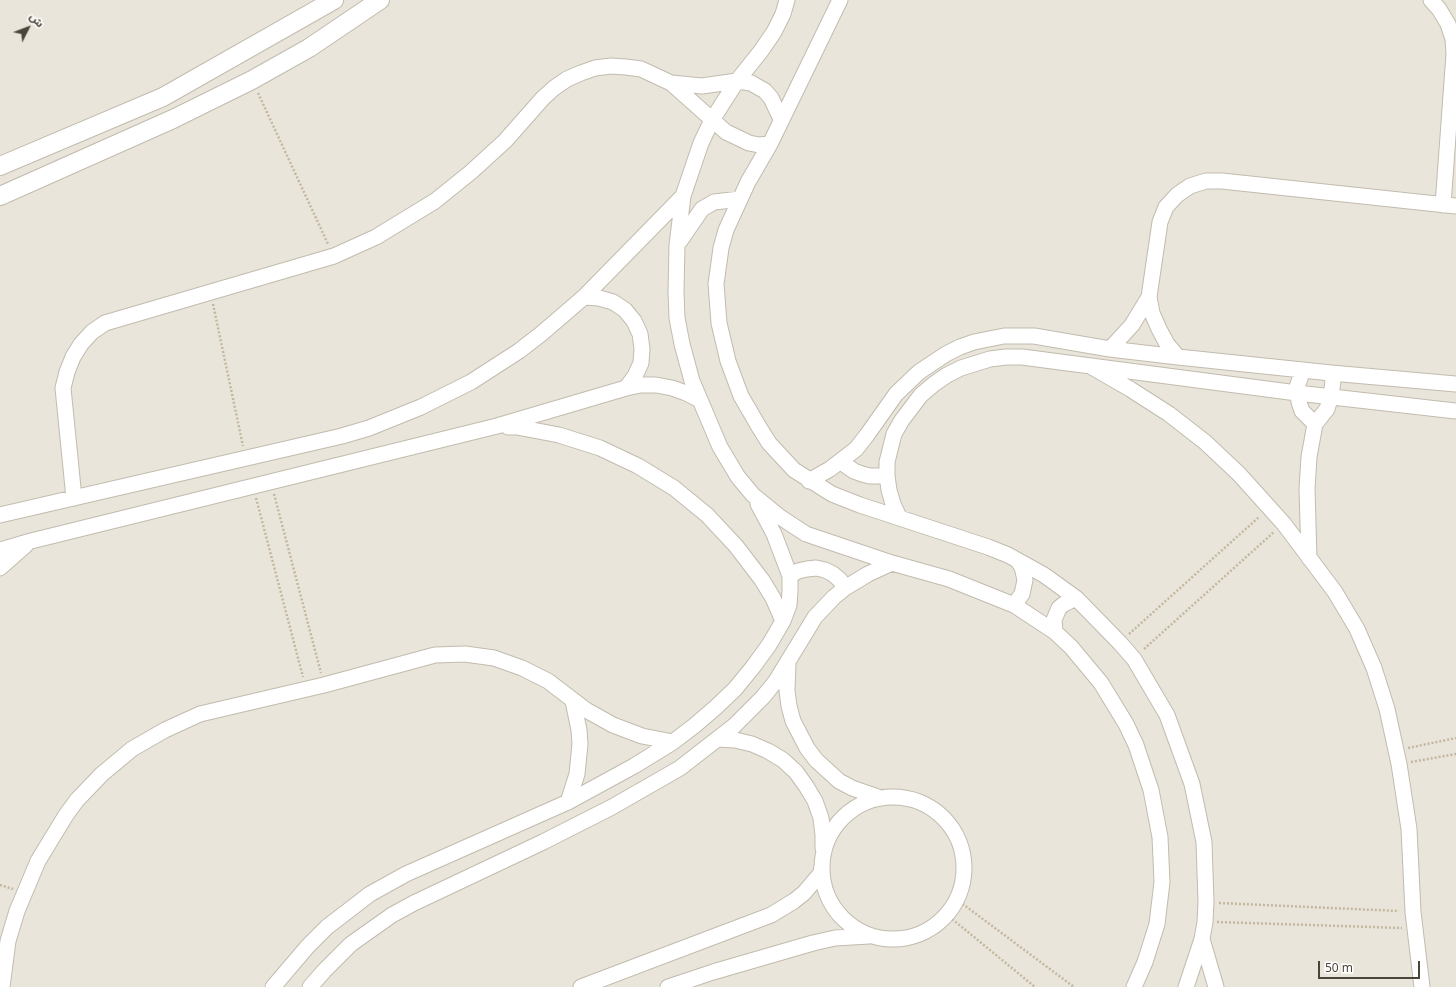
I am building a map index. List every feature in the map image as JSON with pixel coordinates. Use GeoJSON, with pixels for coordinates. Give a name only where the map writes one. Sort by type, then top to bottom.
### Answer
{"type":"FeatureCollection","features":[{"type":"Feature","properties":{"kind":"street"},"geometry":{"type":"LineString","coordinates":[[0,166],[164,97],[334,0]]}},
{"type":"Feature","properties":{"kind":"street"},"geometry":{"type":"LineString","coordinates":[[0,196],[173,119],[252,80],[309,48],[380,0]]}},
{"type":"Feature","properties":{"kind":"street"},"geometry":{"type":"LineString","coordinates":[[273,987],[308,946],[327,927],[370,894],[412,871],[568,802],[634,766],[673,742],[715,708],[735,688],[753,668],[784,621],[789,605],[790,576],[774,534],[752,495],[728,462],[712,431],[692,381],[682,344],[676,292],[677,245],[683,196],[702,143],[712,120],[737,81],[774,32],[787,0]]}},
{"type":"Feature","properties":{"kind":"street"},"geometry":{"type":"LineString","coordinates":[[840,0],[770,144],[740,199],[726,230],[718,266],[716,284],[717,304],[723,342],[736,384],[750,412],[769,443],[794,470],[809,481],[832,494],[860,505],[988,547],[1044,575],[1076,598],[1120,642],[1134,659],[1167,715],[1192,784],[1204,842],[1206,902],[1205,922],[1202,939],[1186,987]]}},
{"type":"Feature","properties":{"kind":"street"},"geometry":{"type":"LineString","coordinates":[[1178,357],[1167,344],[1158,329],[1152,313],[1149,297],[1160,222],[1166,207],[1177,195],[1190,186],[1206,181],[1222,181],[1449,205],[1455,52],[1453,39],[1448,24],[1439,9],[1431,0]]}},
{"type":"Feature","properties":{"kind":"street"},"geometry":{"type":"LineString","coordinates":[[74,498],[63,388],[66,372],[72,357],[92,332],[105,323],[334,256],[376,237],[396,226],[453,187],[489,157],[543,98],[567,79],[595,68],[618,66],[641,69],[671,83],[726,132],[749,143],[759,145],[770,144]]}},
{"type":"Feature","properties":{"kind":"street"},"geometry":{"type":"LineString","coordinates":[[671,83],[702,86],[737,81],[751,83],[765,91],[771,98],[782,119]]}},
{"type":"Feature","properties":{"kind":"street"},"geometry":{"type":"LineString","coordinates":[[164,97],[173,119]]}},
{"type":"Feature","properties":{"kind":"street"},"geometry":{"type":"LineString","coordinates":[[0,515],[342,436],[375,426],[421,407],[465,385],[501,363],[542,334],[584,297],[683,196]]}},
{"type":"Feature","properties":{"kind":"street"},"geometry":{"type":"LineString","coordinates":[[677,245],[702,209],[714,202],[740,199]]}},
{"type":"Feature","properties":{"kind":"street"},"geometry":{"type":"LineString","coordinates":[[584,297],[599,298],[613,302],[625,310],[634,321],[640,334],[642,349],[641,363],[635,376],[626,388]]}},
{"type":"Feature","properties":{"kind":"street"},"geometry":{"type":"LineString","coordinates":[[1110,349],[1132,325],[1149,297]]}},
{"type":"Feature","properties":{"kind":"street"},"geometry":{"type":"LineString","coordinates":[[809,481],[841,462],[856,449],[867,436],[886,407],[906,383],[932,362],[960,347],[989,339],[1019,336],[1049,338],[1110,349],[1178,357],[1456,384]]}},
{"type":"Feature","properties":{"kind":"street"},"geometry":{"type":"LineString","coordinates":[[899,518],[889,490],[887,462],[894,434],[902,420],[921,395],[947,375],[975,363],[1006,357],[1022,357],[1456,411]]}},
{"type":"Feature","properties":{"kind":"street"},"geometry":{"type":"LineString","coordinates":[[1090,366],[1130,389],[1175,419],[1205,442],[1239,474],[1284,524],[1339,598],[1357,629],[1374,668],[1387,709],[1398,758],[1409,829],[1414,928],[1422,987]]}},
{"type":"Feature","properties":{"kind":"street"},"geometry":{"type":"LineString","coordinates":[[1303,370],[1298,381],[1297,392],[1302,411],[1314,424]]}},
{"type":"Feature","properties":{"kind":"street"},"geometry":{"type":"LineString","coordinates":[[1309,558],[1307,489],[1309,457],[1314,424],[1327,409],[1331,396],[1331,373]]}},
{"type":"Feature","properties":{"kind":"street"},"geometry":{"type":"LineString","coordinates":[[0,550],[31,541],[497,426],[626,388],[641,385],[664,386],[686,393],[700,400]]}},
{"type":"Feature","properties":{"kind":"street"},"geometry":{"type":"LineString","coordinates":[[497,426],[538,430],[586,443],[619,456],[674,488],[707,515],[736,546],[762,580],[784,621]]}},
{"type":"Feature","properties":{"kind":"street"},"geometry":{"type":"LineString","coordinates":[[841,462],[854,471],[862,474],[870,476],[887,476]]}},
{"type":"Feature","properties":{"kind":"street"},"geometry":{"type":"LineString","coordinates":[[752,495],[780,517],[806,534],[892,563],[949,579],[1014,605],[1054,632],[1071,647],[1102,683],[1136,745],[1152,790],[1160,837],[1162,882],[1157,924],[1152,943],[1134,987]]}},
{"type":"Feature","properties":{"kind":"street"},"geometry":{"type":"LineString","coordinates":[[0,568],[31,541]]}},
{"type":"Feature","properties":{"kind":"street"},"geometry":{"type":"LineString","coordinates":[[1014,605],[1022,594],[1025,580],[1022,567],[1018,561]]}},
{"type":"Feature","properties":{"kind":"street"},"geometry":{"type":"LineString","coordinates":[[310,987],[332,962],[351,944],[392,915],[425,897],[543,842],[612,807],[680,768],[734,726],[763,697],[776,681],[815,617],[834,597],[845,588],[868,574],[892,563]]}},
{"type":"Feature","properties":{"kind":"street"},"geometry":{"type":"LineString","coordinates":[[790,576],[798,571],[816,568],[833,574],[840,580],[845,588]]}},
{"type":"Feature","properties":{"kind":"street"},"geometry":{"type":"LineString","coordinates":[[1054,632],[1054,620],[1059,608],[1076,598]]}},
{"type":"Feature","properties":{"kind":"street"},"geometry":{"type":"LineString","coordinates":[[2,987],[8,941],[17,911],[38,861],[66,815],[81,796],[116,761],[142,742],[182,721],[200,714],[306,690],[435,655],[465,654],[494,658],[522,668],[548,681],[573,701],[599,718],[613,725],[642,736],[673,742]]}},
{"type":"Feature","properties":{"kind":"street"},"geometry":{"type":"LineString","coordinates":[[788,661],[787,691],[789,706],[796,728],[807,748],[816,760],[839,781],[866,794],[881,798]]}},
{"type":"Feature","properties":{"kind":"street"},"geometry":{"type":"LineString","coordinates":[[568,802],[576,774],[579,752],[579,730],[573,701]]}},
{"type":"Feature","properties":{"kind":"street"},"geometry":{"type":"LineString","coordinates":[[717,739],[734,740],[762,748],[783,760],[796,772],[815,801],[819,812],[823,835],[824,884],[827,894],[834,908],[845,920],[858,930],[873,936]]}},
{"type":"Feature","properties":{"kind":"street"},"geometry":{"type":"LineString","coordinates":[[581,987],[771,916],[804,893],[821,873],[828,839],[835,827],[844,816],[855,808],[868,802],[881,798],[894,797],[919,802],[940,816],[956,836],[963,861],[961,887],[946,914],[928,929],[907,938],[895,939],[873,936],[857,936],[813,943],[713,972],[668,987]]}},
{"type":"Feature","properties":{"kind":"street"},"geometry":{"type":"LineString","coordinates":[[1202,939],[1216,987]]}},
{"type":"Feature","properties":{"kind":"path"},"geometry":{"type":"LineString","coordinates":[[252,80],[334,256]]}},
{"type":"Feature","properties":{"kind":"path"},"geometry":{"type":"LineString","coordinates":[[211,293],[246,458]]}},
{"type":"Feature","properties":{"kind":"path"},"geometry":{"type":"LineString","coordinates":[[271,482],[324,685]]}},
{"type":"Feature","properties":{"kind":"path"},"geometry":{"type":"LineString","coordinates":[[253,486],[306,690]]}},
{"type":"Feature","properties":{"kind":"path"},"geometry":{"type":"LineString","coordinates":[[1120,642],[1270,507]]}},
{"type":"Feature","properties":{"kind":"path"},"geometry":{"type":"LineString","coordinates":[[1134,659],[1284,524]]}},
{"type":"Feature","properties":{"kind":"path"},"geometry":{"type":"LineString","coordinates":[[1398,758],[1456,738]]}},
{"type":"Feature","properties":{"kind":"path"},"geometry":{"type":"LineString","coordinates":[[1398,758],[1456,754]]}},
{"type":"Feature","properties":{"kind":"path"},"geometry":{"type":"LineString","coordinates":[[956,898],[1074,987]]}},
{"type":"Feature","properties":{"kind":"path"},"geometry":{"type":"LineString","coordinates":[[1206,902],[1413,912]]}},
{"type":"Feature","properties":{"kind":"path"},"geometry":{"type":"LineString","coordinates":[[946,914],[1035,987]]}},
{"type":"Feature","properties":{"kind":"path"},"geometry":{"type":"LineString","coordinates":[[1205,922],[1414,928]]}},
{"type":"Feature","properties":{"kind":"shaded area"},"geometry":{"type":"Polygon","coordinates":[[[0,0],[1456,0],[1456,987],[0,987],[0,0]]]}}]}
